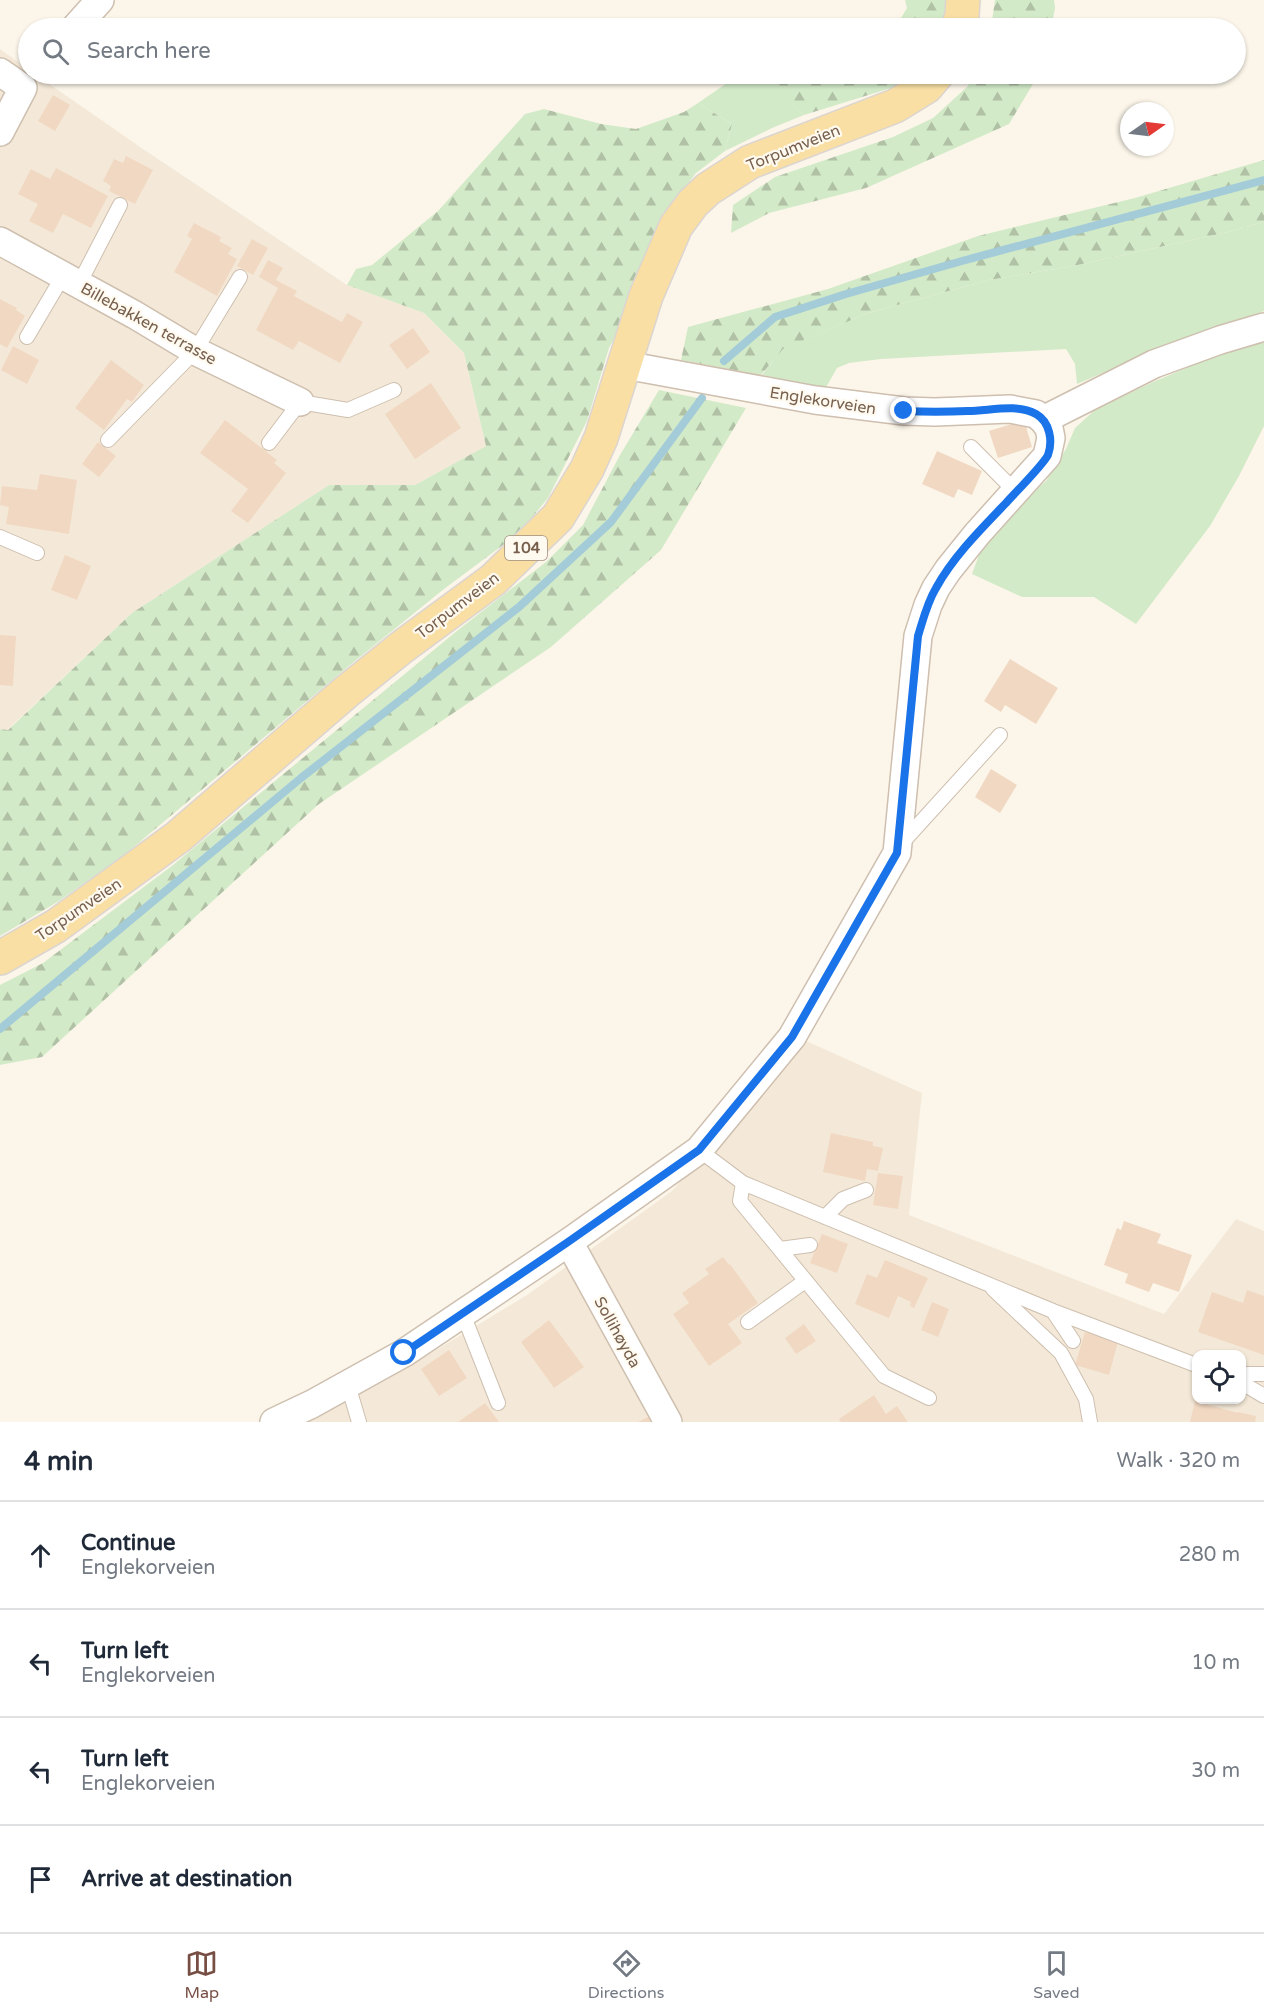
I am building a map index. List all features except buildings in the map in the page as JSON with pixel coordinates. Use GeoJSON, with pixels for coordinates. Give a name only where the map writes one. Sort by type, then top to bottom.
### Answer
{"type":"FeatureCollection","features":[{"type":"Feature","properties":{"kind":"main road"},"geometry":{"type":"LineString","coordinates":[[961,18],[963,0]]}},
{"type":"Feature","properties":{"kind":"main road","name":"Torpumveien"},"geometry":{"type":"LineString","coordinates":[[0,958],[56,926],[169,844],[346,692],[402,647],[493,580],[558,517],[601,438],[646,296],[676,226],[708,189],[750,162],[895,106],[929,84]]}},
{"type":"Feature","properties":{"kind":"street"},"geometry":{"type":"LineString","coordinates":[[84,18],[100,0]]}},
{"type":"Feature","properties":{"kind":"street"},"geometry":{"type":"LineString","coordinates":[[0,72],[18,78]]}},
{"type":"Feature","properties":{"kind":"street"},"geometry":{"type":"LineString","coordinates":[[0,132],[27,84]]}},
{"type":"Feature","properties":{"kind":"street","name":"Billebakken terrasse"},"geometry":{"type":"LineString","coordinates":[[0,241],[195,351],[300,402]]}},
{"type":"Feature","properties":{"kind":"street"},"geometry":{"type":"LineString","coordinates":[[274,1422],[311,1413],[348,1384],[404,1353],[463,1314],[699,1150],[792,1037],[897,853],[918,636],[928,605],[948,570],[1047,456],[1051,438],[1049,428],[1043,420],[1154,364],[1264,327]]}},
{"type":"Feature","properties":{"kind":"street","name":"Englekorveien"},"geometry":{"type":"LineString","coordinates":[[625,365],[815,400],[904,411],[1010,409],[1036,414],[1043,420]]}},
{"type":"Feature","properties":{"kind":"street","name":"Sollihøyda"},"geometry":{"type":"LineString","coordinates":[[568,1242],[668,1422]]}},
{"type":"Feature","properties":{"kind":"lane"},"geometry":{"type":"LineString","coordinates":[[27,337],[71,280],[120,206]]}},
{"type":"Feature","properties":{"kind":"lane"},"geometry":{"type":"LineString","coordinates":[[108,440],[195,351],[240,277]]}},
{"type":"Feature","properties":{"kind":"lane"},"geometry":{"type":"LineString","coordinates":[[269,443],[300,402],[348,410],[394,390]]}},
{"type":"Feature","properties":{"kind":"lane"},"geometry":{"type":"LineString","coordinates":[[971,447],[1016,492]]}},
{"type":"Feature","properties":{"kind":"lane"},"geometry":{"type":"LineString","coordinates":[[0,537],[36,553]]}},
{"type":"Feature","properties":{"kind":"lane"},"geometry":{"type":"LineString","coordinates":[[898,847],[1000,735]]}},
{"type":"Feature","properties":{"kind":"lane"},"geometry":{"type":"LineString","coordinates":[[699,1150],[743,1183],[1053,1311],[1192,1363]]}},
{"type":"Feature","properties":{"kind":"lane"},"geometry":{"type":"LineString","coordinates":[[743,1183],[741,1201],[884,1376],[929,1398]]}},
{"type":"Feature","properties":{"kind":"lane"},"geometry":{"type":"LineString","coordinates":[[825,1217],[843,1199],[866,1190]]}},
{"type":"Feature","properties":{"kind":"lane"},"geometry":{"type":"LineString","coordinates":[[780,1249],[810,1245]]}},
{"type":"Feature","properties":{"kind":"lane"},"geometry":{"type":"LineString","coordinates":[[748,1322],[806,1281]]}},
{"type":"Feature","properties":{"kind":"lane"},"geometry":{"type":"LineString","coordinates":[[987,1283],[1061,1353],[1086,1399],[1090,1422]]}},
{"type":"Feature","properties":{"kind":"lane"},"geometry":{"type":"LineString","coordinates":[[1053,1311],[1073,1341]]}},
{"type":"Feature","properties":{"kind":"lane"},"geometry":{"type":"LineString","coordinates":[[463,1314],[498,1403]]}},
{"type":"Feature","properties":{"kind":"lane"},"geometry":{"type":"LineString","coordinates":[[1246,1374],[1264,1374]]}},
{"type":"Feature","properties":{"kind":"lane"},"geometry":{"type":"LineString","coordinates":[[348,1384],[359,1422]]}},
{"type":"Feature","properties":{"kind":"lane"},"geometry":{"type":"LineString","coordinates":[[1246,1385],[1264,1396]]}},
{"type":"Feature","properties":{"kind":"shaded area"},"geometry":{"type":"Polygon","coordinates":[[[0,49],[18,62],[18,84],[49,84],[347,285],[424,313],[464,353],[486,446],[415,485],[329,485],[132,613],[7,730],[0,729],[0,49]]]}},
{"type":"Feature","properties":{"kind":"shaded area"},"geometry":{"type":"Polygon","coordinates":[[[804,1040],[922,1093],[909,1215],[1164,1314],[1236,1219],[1264,1231],[1264,1422],[303,1422],[390,1378],[527,1295],[672,1191],[804,1040]]]}},
{"type":"Feature","properties":{"kind":"green space"},"geometry":{"type":"Polygon","coordinates":[[[905,0],[948,0],[945,18],[901,18],[907,8],[905,0]]]}},
{"type":"Feature","properties":{"kind":"green space"},"geometry":{"type":"Polygon","coordinates":[[[995,0],[1054,0],[1053,18],[992,18],[995,0]]]}},
{"type":"Feature","properties":{"kind":"green space"},"geometry":{"type":"Polygon","coordinates":[[[726,84],[780,84],[780,94],[804,115],[725,151],[732,124],[698,103],[726,84]]]}},
{"type":"Feature","properties":{"kind":"green space"},"geometry":{"type":"Polygon","coordinates":[[[780,84],[904,84],[804,115],[779,94],[780,84]]]}},
{"type":"Feature","properties":{"kind":"green space"},"geometry":{"type":"Polygon","coordinates":[[[969,84],[1033,84],[1009,124],[866,188],[769,213],[731,233],[733,205],[775,177],[893,137],[933,118],[969,84]]]}},
{"type":"Feature","properties":{"kind":"green space"},"geometry":{"type":"Polygon","coordinates":[[[698,103],[732,124],[725,151],[696,173],[673,204],[631,308],[609,348],[587,421],[548,498],[519,533],[444,589],[350,665],[123,856],[59,901],[0,936],[0,729],[8,730],[132,613],[329,485],[415,485],[486,446],[464,353],[424,313],[347,285],[356,269],[372,265],[438,211],[525,114],[544,109],[601,124],[636,129],[684,112],[698,103]]]}},
{"type":"Feature","properties":{"kind":"green space"},"geometry":{"type":"Polygon","coordinates":[[[1264,160],[1264,222],[1073,266],[989,280],[868,313],[783,349],[761,375],[681,360],[688,327],[828,289],[978,236],[1135,198],[1264,160]]]}},
{"type":"Feature","properties":{"kind":"green space"},"geometry":{"type":"Polygon","coordinates":[[[1264,222],[1264,311],[1166,346],[1077,384],[1075,364],[1066,349],[881,359],[849,363],[837,368],[825,389],[762,375],[782,349],[868,313],[989,280],[1073,266],[1264,222]]]}},
{"type":"Feature","properties":{"kind":"green space"},"geometry":{"type":"Polygon","coordinates":[[[1264,341],[1264,426],[1210,526],[1136,624],[1094,597],[1022,597],[972,574],[979,555],[1018,504],[1046,481],[1066,449],[1075,428],[1097,408],[1229,350],[1264,341]]]}},
{"type":"Feature","properties":{"kind":"green space"},"geometry":{"type":"Polygon","coordinates":[[[659,390],[746,408],[661,550],[551,647],[319,804],[42,1057],[0,1065],[0,985],[43,963],[173,865],[458,630],[546,562],[583,525],[620,455],[659,390]]]}},
{"type":"Feature","properties":{"kind":"waterway"},"geometry":{"type":"LineString","coordinates":[[724,361],[775,317],[962,261],[1264,180]]}},
{"type":"Feature","properties":{"kind":"waterway"},"geometry":{"type":"LineString","coordinates":[[0,1029],[301,778],[519,607],[611,522],[702,398]]}},
{"type":"Feature","properties":{"kind":"route"},"geometry":{"type":"LineString","coordinates":[[404,1353],[699,1150],[792,1037],[897,853],[918,636],[928,605],[948,570],[1047,456],[1051,438],[1049,428],[1043,420],[1036,414],[1026,411],[1010,409],[904,411]]}}]}
